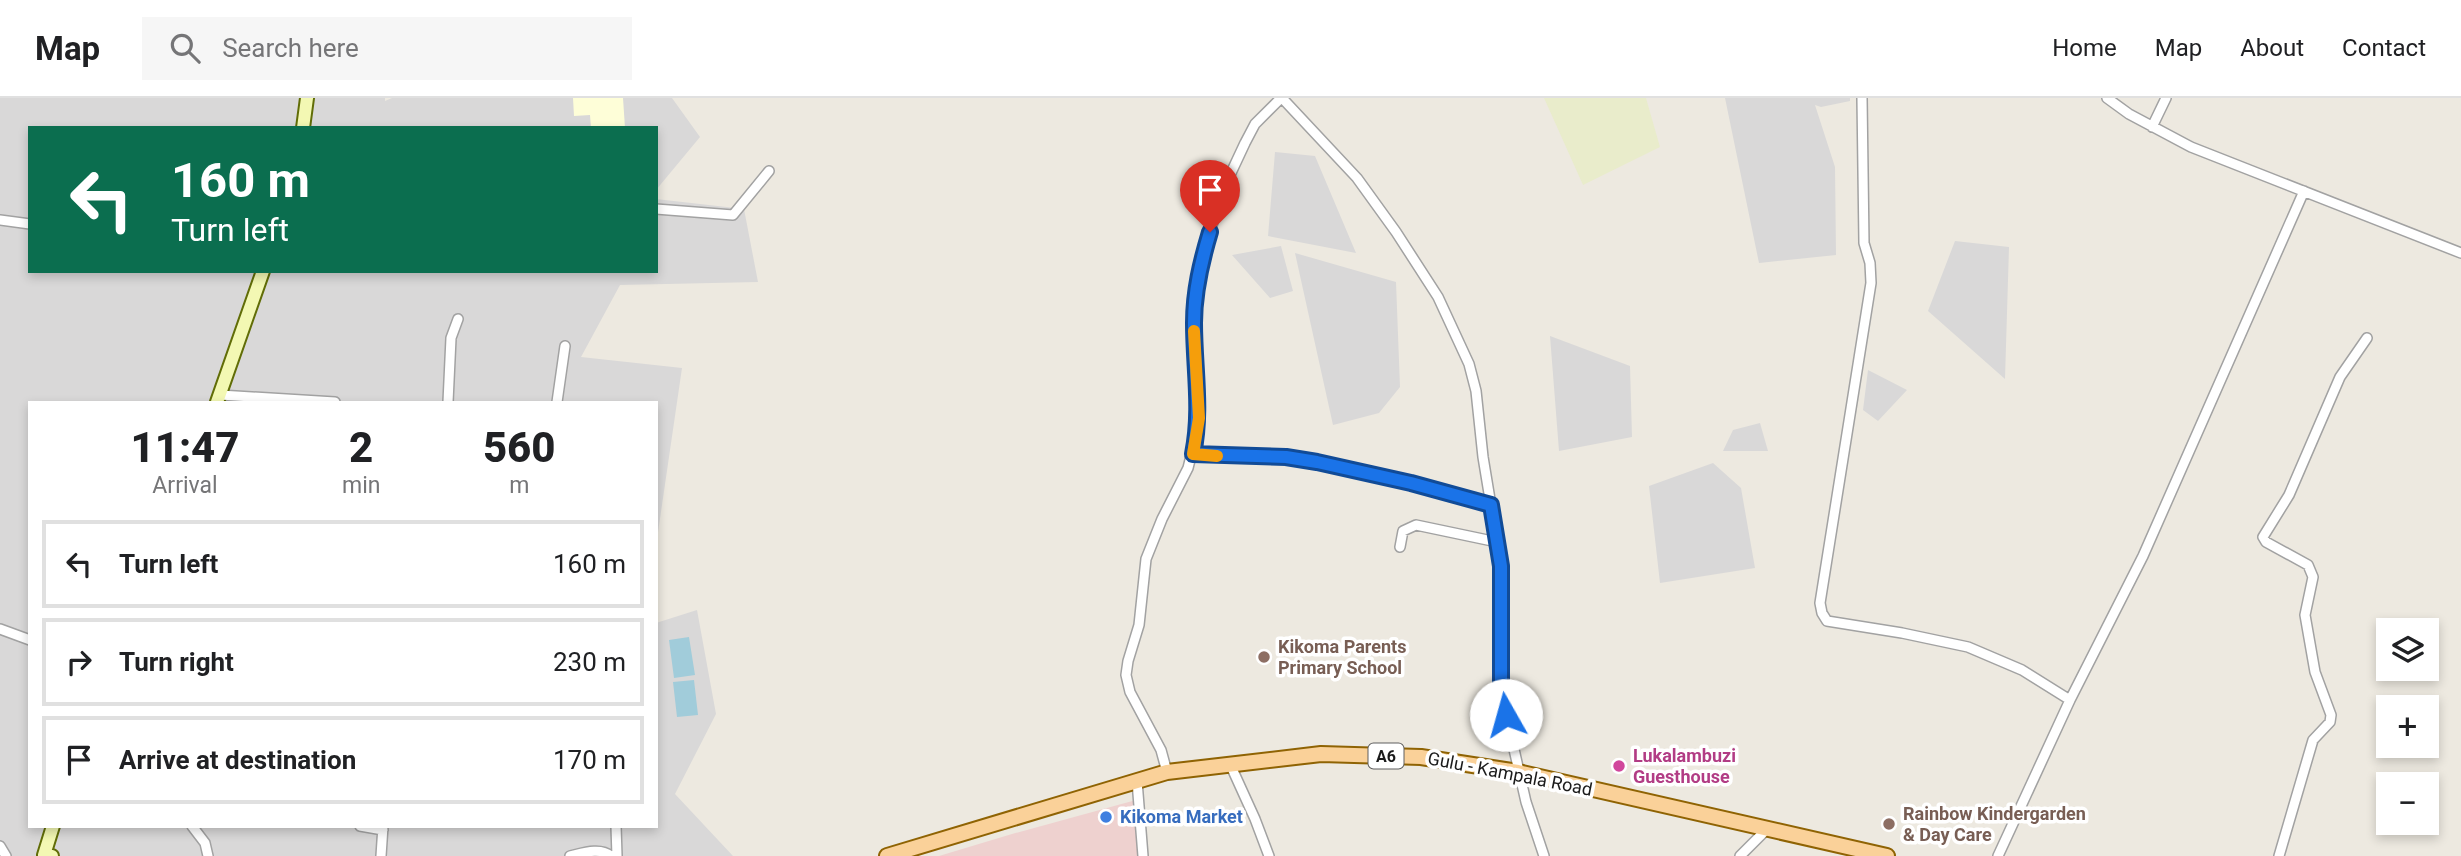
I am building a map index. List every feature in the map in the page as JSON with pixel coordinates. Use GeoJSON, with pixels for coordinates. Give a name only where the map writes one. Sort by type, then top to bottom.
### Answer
{"type":"FeatureCollection","features":[{"type":"Feature","properties":{"kind":"main road","name":"Gulu - Kampala Road"},"geometry":{"type":"LineString","coordinates":[[887,856],[1167,772],[1296,756],[1388,756],[1421,757],[1518,772],[1887,856]]}},
{"type":"Feature","properties":{"kind":"street"},"geometry":{"type":"LineString","coordinates":[[303,126],[307,98]]}},
{"type":"Feature","properties":{"kind":"street"},"geometry":{"type":"LineString","coordinates":[[1167,772],[1161,750],[1130,692],[1126,675],[1128,661],[1139,625],[1146,559],[1193,454],[1199,418],[1194,322],[1199,270],[1223,190],[1255,124],[1282,98],[1357,178],[1396,232],[1438,297],[1469,364],[1476,391],[1502,590],[1501,692],[1518,772],[1544,856]]}},
{"type":"Feature","properties":{"kind":"street"},"geometry":{"type":"LineString","coordinates":[[1862,98],[1864,243],[1870,263],[1871,283],[1820,603],[1822,613],[1826,621],[1968,647],[2022,670],[2070,701]]}},
{"type":"Feature","properties":{"kind":"street"},"geometry":{"type":"LineString","coordinates":[[2107,98],[2129,114],[2191,147],[2461,253]]}},
{"type":"Feature","properties":{"kind":"street"},"geometry":{"type":"LineString","coordinates":[[2152,127],[2166,98]]}},
{"type":"Feature","properties":{"kind":"street"},"geometry":{"type":"LineString","coordinates":[[658,209],[733,215],[769,171]]}},
{"type":"Feature","properties":{"kind":"street"},"geometry":{"type":"LineString","coordinates":[[1998,856],[2070,701],[2143,556],[2304,191]]}},
{"type":"Feature","properties":{"kind":"street"},"geometry":{"type":"LineString","coordinates":[[0,220],[28,224]]}},
{"type":"Feature","properties":{"kind":"street"},"geometry":{"type":"LineString","coordinates":[[262,273],[218,399],[296,401]]}},
{"type":"Feature","properties":{"kind":"street"},"geometry":{"type":"LineString","coordinates":[[448,401],[451,338],[458,319]]}},
{"type":"Feature","properties":{"kind":"street"},"geometry":{"type":"LineString","coordinates":[[2279,856],[2313,740],[2330,722],[2331,715],[2315,672],[2305,615],[2311,593],[2312,572],[2308,565],[2266,542],[2263,537],[2289,495],[2340,377],[2367,338]]}},
{"type":"Feature","properties":{"kind":"street"},"geometry":{"type":"LineString","coordinates":[[557,401],[565,346]]}},
{"type":"Feature","properties":{"kind":"street"},"geometry":{"type":"LineString","coordinates":[[1193,454],[1307,460],[1411,483],[1491,505]]}},
{"type":"Feature","properties":{"kind":"street"},"geometry":{"type":"LineString","coordinates":[[1400,547],[1403,531],[1416,525],[1497,542]]}},
{"type":"Feature","properties":{"kind":"street"},"geometry":{"type":"LineString","coordinates":[[0,629],[28,639]]}},
{"type":"Feature","properties":{"kind":"street"},"geometry":{"type":"LineString","coordinates":[[1230,764],[1269,856]]}},
{"type":"Feature","properties":{"kind":"street"},"geometry":{"type":"LineString","coordinates":[[1137,781],[1143,856]]}},
{"type":"Feature","properties":{"kind":"street"},"geometry":{"type":"LineString","coordinates":[[45,856],[52,828]]}},
{"type":"Feature","properties":{"kind":"street"},"geometry":{"type":"LineString","coordinates":[[194,828],[205,843],[208,856]]}},
{"type":"Feature","properties":{"kind":"street"},"geometry":{"type":"LineString","coordinates":[[381,856],[383,828]]}},
{"type":"Feature","properties":{"kind":"street"},"geometry":{"type":"LineString","coordinates":[[616,828],[617,856]]}},
{"type":"Feature","properties":{"kind":"street"},"geometry":{"type":"LineString","coordinates":[[1740,856],[1767,829]]}},
{"type":"Feature","properties":{"kind":"street"},"geometry":{"type":"LineString","coordinates":[[0,846],[6,856]]}},
{"type":"Feature","properties":{"kind":"street"},"geometry":{"type":"LineString","coordinates":[[570,856],[594,851],[606,852],[611,856]]}},
{"type":"Feature","properties":{"kind":"shaded area"},"geometry":{"type":"Polygon","coordinates":[[[0,98],[385,98],[385,101],[392,98],[672,98],[700,137],[658,188],[658,126],[28,126],[28,273],[658,273],[658,199],[744,209],[758,282],[620,285],[581,357],[682,368],[658,532],[658,401],[28,401],[28,828],[658,828],[658,622],[697,610],[716,714],[675,794],[733,856],[0,856],[0,98]]]}},
{"type":"Feature","properties":{"kind":"shaded area"},"geometry":{"type":"Polygon","coordinates":[[[573,98],[623,98],[625,126],[591,126],[590,115],[574,116],[573,98]]]}},
{"type":"Feature","properties":{"kind":"shaded area"},"geometry":{"type":"Polygon","coordinates":[[[1544,98],[1646,98],[1660,147],[1583,185],[1544,98]]]}},
{"type":"Feature","properties":{"kind":"shaded area"},"geometry":{"type":"Polygon","coordinates":[[[1725,98],[1850,98],[1850,101],[1821,107],[1815,105],[1835,167],[1836,255],[1759,263],[1725,98]]]}},
{"type":"Feature","properties":{"kind":"shaded area"},"geometry":{"type":"Polygon","coordinates":[[[1275,152],[1315,156],[1356,253],[1268,236],[1275,152]]]}},
{"type":"Feature","properties":{"kind":"shaded area"},"geometry":{"type":"Polygon","coordinates":[[[1955,241],[2009,247],[2005,379],[1928,311],[1955,241]]]}},
{"type":"Feature","properties":{"kind":"shaded area"},"geometry":{"type":"Polygon","coordinates":[[[1281,246],[1293,291],[1270,298],[1232,255],[1281,246]]]}},
{"type":"Feature","properties":{"kind":"shaded area"},"geometry":{"type":"Polygon","coordinates":[[[1295,253],[1396,282],[1400,387],[1379,413],[1333,425],[1295,253]]]}},
{"type":"Feature","properties":{"kind":"shaded area"},"geometry":{"type":"Polygon","coordinates":[[[1550,336],[1630,366],[1632,437],[1559,451],[1550,336]]]}},
{"type":"Feature","properties":{"kind":"shaded area"},"geometry":{"type":"Polygon","coordinates":[[[1868,370],[1907,390],[1878,421],[1863,410],[1868,370]]]}},
{"type":"Feature","properties":{"kind":"shaded area"},"geometry":{"type":"Polygon","coordinates":[[[1760,423],[1768,451],[1723,451],[1733,430],[1760,423]]]}},
{"type":"Feature","properties":{"kind":"shaded area"},"geometry":{"type":"Polygon","coordinates":[[[1713,463],[1741,488],[1755,568],[1660,583],[1649,486],[1713,463]]]}},
{"type":"Feature","properties":{"kind":"shaded area","name":"Kikoma Market"},"geometry":{"type":"Polygon","coordinates":[[[1136,800],[1141,856],[939,856],[1012,834],[1136,800]]]}},
{"type":"Feature","properties":{"kind":"water"},"geometry":{"type":"Polygon","coordinates":[[[689,637],[695,675],[674,678],[669,640],[689,637]]]}},
{"type":"Feature","properties":{"kind":"water"},"geometry":{"type":"Polygon","coordinates":[[[694,680],[698,715],[677,717],[673,682],[694,680]]]}},
{"type":"Feature","properties":{"kind":"slow traffic"},"geometry":{"type":"LineString","coordinates":[[1194,331],[1199,418],[1193,454],[1217,456]]}},
{"type":"Feature","properties":{"kind":"place","name":"Kikoma Parents Primary School"},"geometry":{"type":"Point","coordinates":[1264,657]}},
{"type":"Feature","properties":{"kind":"place","name":"Lukalambuzi Guesthouse"},"geometry":{"type":"Point","coordinates":[1619,766]}},
{"type":"Feature","properties":{"kind":"place","name":"Kikoma Market"},"geometry":{"type":"Point","coordinates":[1106,817]}},
{"type":"Feature","properties":{"kind":"place","name":"Rainbow Kindergarden & Day Care"},"geometry":{"type":"Point","coordinates":[1889,824]}},
{"type":"Feature","properties":{"kind":"route"},"geometry":{"type":"LineString","coordinates":[[1210,232],[1199,270],[1195,299],[1194,345],[1199,418],[1193,454],[1286,457],[1317,462],[1411,483],[1491,505],[1501,566],[1501,692],[1506,715]]}}]}
